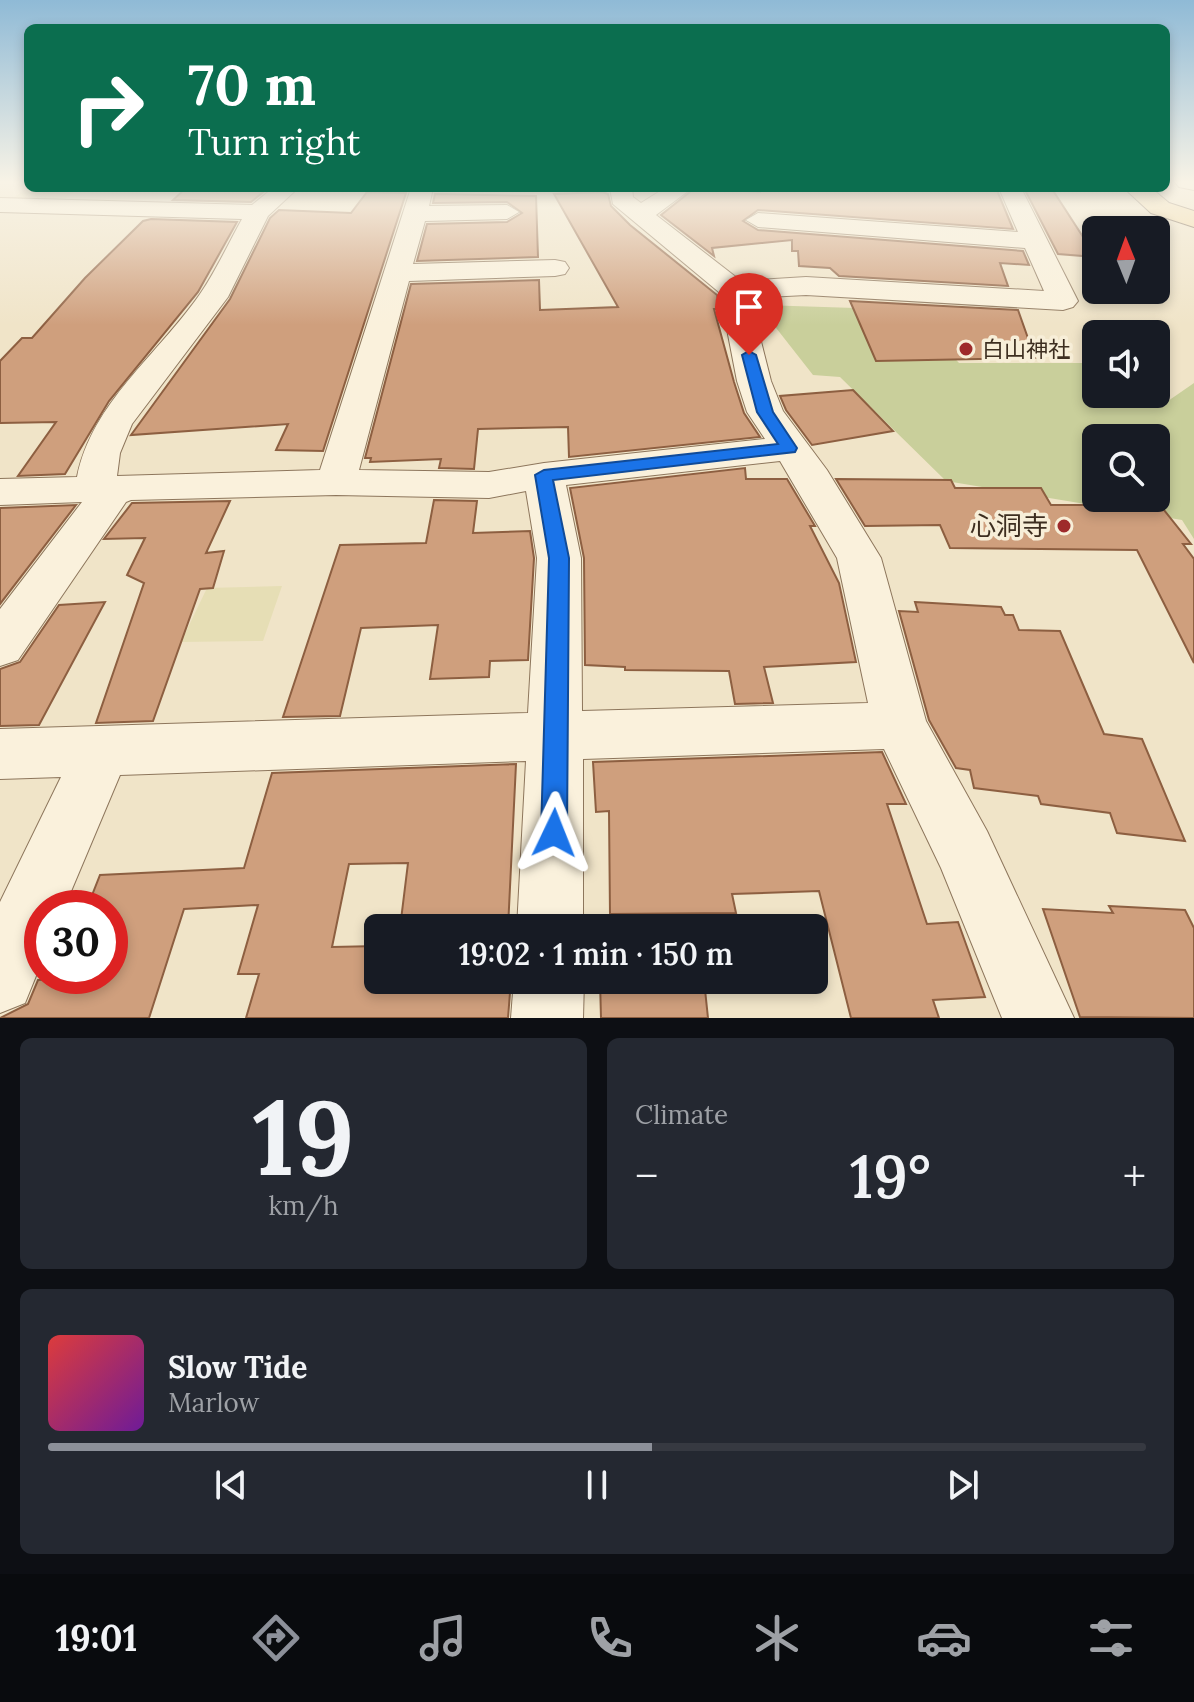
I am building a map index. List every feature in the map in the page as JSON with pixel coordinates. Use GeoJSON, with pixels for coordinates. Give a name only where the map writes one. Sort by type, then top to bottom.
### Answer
{"type":"FeatureCollection","features":[{"type":"Feature","properties":{"kind":"street"},"geometry":{"type":"LineString","coordinates":[[0,646],[103,491],[101,453],[114,423],[213,297],[249,230]]}},
{"type":"Feature","properties":{"kind":"street"},"geometry":{"type":"LineString","coordinates":[[336,482],[412,230]]}},
{"type":"Feature","properties":{"kind":"street"},"geometry":{"type":"LineString","coordinates":[[662,230],[734,290],[754,381],[765,412],[813,479],[859,558],[900,725],[965,852],[1038,1018]]}},
{"type":"Feature","properties":{"kind":"street"},"geometry":{"type":"LineString","coordinates":[[765,230],[791,264]]}},
{"type":"Feature","properties":{"kind":"street"},"geometry":{"type":"LineString","coordinates":[[884,230],[1036,241]]}},
{"type":"Feature","properties":{"kind":"street"},"geometry":{"type":"LineString","coordinates":[[734,290],[791,264],[1063,301],[1030,230]]}},
{"type":"Feature","properties":{"kind":"street"},"geometry":{"type":"LineString","coordinates":[[400,273],[555,268]]}},
{"type":"Feature","properties":{"kind":"street"},"geometry":{"type":"LineString","coordinates":[[0,492],[336,482],[489,485],[544,475],[789,448]]}},
{"type":"Feature","properties":{"kind":"street"},"geometry":{"type":"LineString","coordinates":[[544,475],[559,558],[551,914]]}},
{"type":"Feature","properties":{"kind":"street"},"geometry":{"type":"LineString","coordinates":[[0,754],[900,725]]}},
{"type":"Feature","properties":{"kind":"street"},"geometry":{"type":"LineString","coordinates":[[0,978],[102,751]]}},
{"type":"Feature","properties":{"kind":"street"},"geometry":{"type":"LineString","coordinates":[[547,1018],[548,994]]}},
{"type":"Feature","properties":{"kind":"shaded area"},"geometry":{"type":"Polygon","coordinates":[[[282,586],[263,641],[181,642],[207,588],[282,586]]]}},
{"type":"Feature","properties":{"kind":"green space"},"geometry":{"type":"Polygon","coordinates":[[[758,305],[855,308],[929,330],[959,363],[1082,363],[1082,408],[1170,408],[1170,400],[1194,383],[1194,539],[1182,520],[1134,512],[1170,512],[1170,424],[1082,424],[1082,503],[946,481],[840,377],[813,375],[758,305]]]}},
{"type":"Feature","properties":{"kind":"building"},"geometry":{"type":"Polygon","coordinates":[[[134,230],[233,230],[198,292],[109,401],[65,474],[18,476],[56,422],[0,423],[0,361],[22,338],[32,338],[85,278],[134,230]]]}},
{"type":"Feature","properties":{"kind":"building"},"geometry":{"type":"Polygon","coordinates":[[[264,230],[394,230],[323,451],[276,450],[288,424],[131,435],[230,299],[264,230]]]}},
{"type":"Feature","properties":{"kind":"building"},"geometry":{"type":"Polygon","coordinates":[[[426,230],[537,230],[538,257],[417,261],[426,230]]]}},
{"type":"Feature","properties":{"kind":"building"},"geometry":{"type":"Polygon","coordinates":[[[574,230],[636,230],[717,295],[720,309],[714,309],[734,382],[744,413],[760,437],[569,457],[568,427],[478,429],[474,469],[439,468],[441,459],[370,462],[371,458],[365,458],[411,284],[539,280],[540,310],[618,307],[574,230]]]}},
{"type":"Feature","properties":{"kind":"building"},"geometry":{"type":"Polygon","coordinates":[[[680,230],[757,230],[1023,251],[1029,265],[1000,263],[1008,286],[839,276],[830,268],[799,266],[798,251],[792,251],[792,240],[712,248],[714,256],[680,230]]]}},
{"type":"Feature","properties":{"kind":"building"},"geometry":{"type":"Polygon","coordinates":[[[1045,230],[1078,230],[1082,235],[1082,256],[1058,254],[1045,230]]]}},
{"type":"Feature","properties":{"kind":"building"},"geometry":{"type":"Polygon","coordinates":[[[850,301],[1018,310],[1035,358],[876,361],[850,301]]]}},
{"type":"Feature","properties":{"kind":"building"},"geometry":{"type":"Polygon","coordinates":[[[853,390],[893,431],[812,445],[786,410],[780,396],[853,390]]]}},
{"type":"Feature","properties":{"kind":"building"},"geometry":{"type":"Polygon","coordinates":[[[745,468],[746,479],[787,479],[815,526],[810,526],[839,583],[856,662],[764,667],[773,703],[735,704],[729,671],[625,670],[625,667],[585,665],[584,558],[570,488],[745,468]]]}},
{"type":"Feature","properties":{"kind":"building"},"geometry":{"type":"Polygon","coordinates":[[[836,479],[951,480],[955,488],[1041,488],[1051,505],[1082,505],[1082,512],[1166,512],[1191,544],[1183,544],[1194,559],[1194,663],[1137,550],[950,548],[940,525],[865,526],[836,479]]]}},
{"type":"Feature","properties":{"kind":"building"},"geometry":{"type":"Polygon","coordinates":[[[434,500],[477,501],[473,533],[530,531],[534,558],[528,660],[490,661],[489,677],[430,679],[438,625],[361,628],[340,716],[283,717],[340,545],[426,543],[434,500]]]}},
{"type":"Feature","properties":{"kind":"building"},"geometry":{"type":"Polygon","coordinates":[[[230,501],[206,553],[224,551],[213,588],[200,589],[153,721],[96,723],[144,583],[127,575],[145,538],[104,539],[132,503],[230,501]]]}},
{"type":"Feature","properties":{"kind":"building"},"geometry":{"type":"Polygon","coordinates":[[[76,505],[0,604],[0,508],[76,505]]]}},
{"type":"Feature","properties":{"kind":"building"},"geometry":{"type":"Polygon","coordinates":[[[105,602],[39,725],[0,726],[0,669],[20,662],[59,605],[105,602]]]}},
{"type":"Feature","properties":{"kind":"building"},"geometry":{"type":"Polygon","coordinates":[[[915,602],[1001,607],[1005,615],[1013,615],[1019,630],[1060,631],[1104,734],[1142,739],[1185,841],[1117,833],[1110,813],[1041,804],[1038,796],[974,788],[970,770],[956,768],[929,720],[899,611],[918,612],[915,602]]]}},
{"type":"Feature","properties":{"kind":"building"},"geometry":{"type":"Polygon","coordinates":[[[882,752],[906,804],[887,804],[927,924],[958,922],[985,997],[933,1000],[939,1018],[851,1018],[828,927],[828,914],[825,914],[819,891],[732,894],[736,913],[610,914],[609,811],[596,812],[593,762],[882,752]]]}},
{"type":"Feature","properties":{"kind":"building"},"geometry":{"type":"Polygon","coordinates":[[[516,764],[509,914],[402,914],[408,863],[349,864],[332,947],[364,946],[364,994],[510,994],[508,1018],[246,1018],[259,974],[238,974],[258,905],[184,909],[149,1018],[0,1018],[28,1004],[32,994],[128,994],[128,890],[94,890],[100,875],[244,868],[272,773],[516,764]]]}},
{"type":"Feature","properties":{"kind":"building"},"geometry":{"type":"Polygon","coordinates":[[[1109,906],[1185,910],[1194,928],[1194,1018],[1080,1017],[1043,909],[1113,913],[1109,906]]]}},
{"type":"Feature","properties":{"kind":"building"},"geometry":{"type":"Polygon","coordinates":[[[600,994],[705,994],[708,1018],[601,1018],[600,994]]]}},
{"type":"Feature","properties":{"kind":"place","name":"白山神社"},"geometry":{"type":"Point","coordinates":[966,349]}},
{"type":"Feature","properties":{"kind":"place","name":"心洞寺"},"geometry":{"type":"Point","coordinates":[1064,526]}},
{"type":"Feature","properties":{"kind":"route"},"geometry":{"type":"LineString","coordinates":[[554,833],[559,558],[544,475],[789,448],[765,412],[749,355]]}}]}
